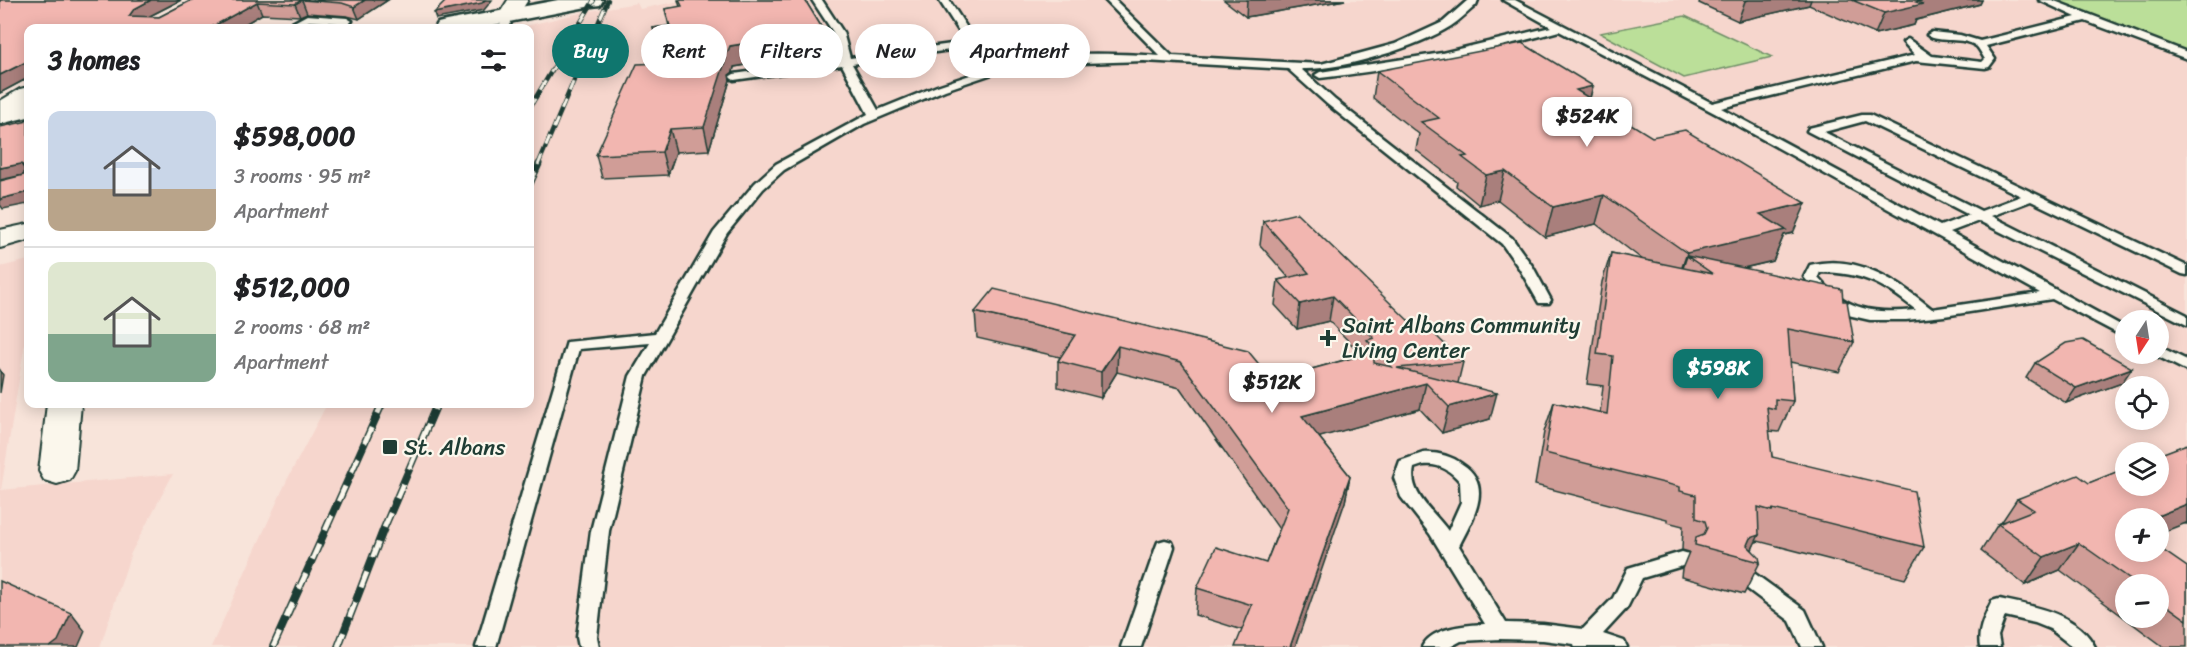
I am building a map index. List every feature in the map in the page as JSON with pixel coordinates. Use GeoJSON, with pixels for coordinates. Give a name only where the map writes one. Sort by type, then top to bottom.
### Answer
{"type":"FeatureCollection","features":[{"type":"Feature","properties":{"kind":"street"},"geometry":{"type":"LineString","coordinates":[[466,24],[592,0]]}},
{"type":"Feature","properties":{"kind":"street"},"geometry":{"type":"LineString","coordinates":[[0,114],[24,97]]}},
{"type":"Feature","properties":{"kind":"street"},"geometry":{"type":"LineString","coordinates":[[0,114],[24,111]]}},
{"type":"Feature","properties":{"kind":"street"},"geometry":{"type":"LineString","coordinates":[[0,239],[24,233]]}},
{"type":"Feature","properties":{"kind":"street"},"geometry":{"type":"LineString","coordinates":[[57,471],[64,408]]}},
{"type":"Feature","properties":{"kind":"lane"},"geometry":{"type":"LineString","coordinates":[[818,0],[838,32],[846,62],[875,116]]}},
{"type":"Feature","properties":{"kind":"lane"},"geometry":{"type":"LineString","coordinates":[[944,0],[960,24]]}},
{"type":"Feature","properties":{"kind":"lane"},"geometry":{"type":"LineString","coordinates":[[1110,0],[1169,59]]}},
{"type":"Feature","properties":{"kind":"lane"},"geometry":{"type":"LineString","coordinates":[[1090,59],[1169,59],[1321,67],[1399,46],[1447,24],[1473,3],[1473,0]]}},
{"type":"Feature","properties":{"kind":"lane"},"geometry":{"type":"LineString","coordinates":[[1508,0],[1711,107],[2115,328]]}},
{"type":"Feature","properties":{"kind":"lane"},"geometry":{"type":"LineString","coordinates":[[2044,0],[2085,18],[2187,56]]}},
{"type":"Feature","properties":{"kind":"lane"},"geometry":{"type":"LineString","coordinates":[[296,24],[308,18],[347,21],[344,24]]}},
{"type":"Feature","properties":{"kind":"lane"},"geometry":{"type":"LineString","coordinates":[[1932,35],[1960,38],[1980,44],[2085,18]]}},
{"type":"Feature","properties":{"kind":"lane"},"geometry":{"type":"LineString","coordinates":[[1302,77],[1365,71],[1497,46],[1561,27]]}},
{"type":"Feature","properties":{"kind":"lane"},"geometry":{"type":"LineString","coordinates":[[1908,42],[1917,52],[1929,59]]}},
{"type":"Feature","properties":{"kind":"lane"},"geometry":{"type":"LineString","coordinates":[[1711,107],[1916,58],[1942,63],[1985,65],[1990,59],[1980,44]]}},
{"type":"Feature","properties":{"kind":"lane"},"geometry":{"type":"LineString","coordinates":[[734,77],[949,48]]}},
{"type":"Feature","properties":{"kind":"lane"},"geometry":{"type":"LineString","coordinates":[[1290,65],[1507,241],[1526,267],[1544,300]]}},
{"type":"Feature","properties":{"kind":"lane"},"geometry":{"type":"LineString","coordinates":[[589,647],[587,637],[600,531],[638,376],[721,232],[759,186],[780,167],[875,116],[971,78]]}},
{"type":"Feature","properties":{"kind":"lane"},"geometry":{"type":"LineString","coordinates":[[2187,271],[1866,117],[1813,131],[2187,321]]}},
{"type":"Feature","properties":{"kind":"lane"},"geometry":{"type":"LineString","coordinates":[[1937,231],[2033,196]]}},
{"type":"Feature","properties":{"kind":"lane"},"geometry":{"type":"LineString","coordinates":[[1928,313],[1890,282],[1861,270],[1815,268],[1810,277],[1819,290],[1834,303],[1851,312],[1870,317],[1928,313],[2053,295]]}},
{"type":"Feature","properties":{"kind":"lane"},"geometry":{"type":"LineString","coordinates":[[486,647],[572,345],[660,337]]}},
{"type":"Feature","properties":{"kind":"lane"},"geometry":{"type":"LineString","coordinates":[[2169,357],[2187,366]]}},
{"type":"Feature","properties":{"kind":"lane"},"geometry":{"type":"LineString","coordinates":[[1449,547],[1471,500],[1471,484],[1464,471],[1440,459],[1420,458],[1406,465],[1403,477],[1410,497],[1449,547],[1500,631]]}},
{"type":"Feature","properties":{"kind":"lane"},"geometry":{"type":"LineString","coordinates":[[1131,647],[1165,547]]}},
{"type":"Feature","properties":{"kind":"lane"},"geometry":{"type":"LineString","coordinates":[[1584,643],[1620,603],[1635,573],[1682,559]]}},
{"type":"Feature","properties":{"kind":"lane"},"geometry":{"type":"LineString","coordinates":[[1743,576],[1797,615],[1812,647]]}},
{"type":"Feature","properties":{"kind":"lane"},"geometry":{"type":"LineString","coordinates":[[1990,647],[1988,636],[1999,607],[2038,614],[2062,624],[2085,647]]}},
{"type":"Feature","properties":{"kind":"lane"},"geometry":{"type":"LineString","coordinates":[[1432,647],[1458,633],[1500,631],[1543,632],[1584,643],[1617,647]]}},
{"type":"Feature","properties":{"kind":"shaded area","name":"Saint Albans Community Living Center"},"geometry":{"type":"Polygon","coordinates":[[[685,0],[2052,0],[2069,10],[2187,52],[2187,647],[211,647],[287,480],[325,408],[534,408],[534,24],[637,3],[640,9],[685,0]]]}},
{"type":"Feature","properties":{"kind":"shaded area"},"geometry":{"type":"Polygon","coordinates":[[[24,261],[24,349],[1,490],[173,474],[131,553],[100,647],[0,647],[0,267],[24,261]]]}},
{"type":"Feature","properties":{"kind":"green space"},"geometry":{"type":"Polygon","coordinates":[[[2052,0],[2187,0],[2187,52],[2069,10],[2052,0]]]}},
{"type":"Feature","properties":{"kind":"green space"},"geometry":{"type":"Polygon","coordinates":[[[1685,16],[1772,57],[1684,78],[1600,33],[1685,16]]]}},
{"type":"Feature","properties":{"kind":"building"},"geometry":{"type":"Polygon","coordinates":[[[0,0],[151,0],[134,9],[129,16],[159,17],[192,0],[302,0],[295,4],[257,2],[217,24],[24,24],[24,63],[0,75],[0,0]]]}},
{"type":"Feature","properties":{"kind":"building"},"geometry":{"type":"Polygon","coordinates":[[[302,0],[365,0],[354,7],[342,3],[302,0]]]}},
{"type":"Feature","properties":{"kind":"building"},"geometry":{"type":"Polygon","coordinates":[[[447,0],[485,0],[482,3],[434,13],[447,0]]]}},
{"type":"Feature","properties":{"kind":"building"},"geometry":{"type":"Polygon","coordinates":[[[679,0],[805,0],[820,24],[739,24],[739,45],[730,46],[727,52],[727,24],[669,24],[665,9],[682,6],[679,0]]]}},
{"type":"Feature","properties":{"kind":"building"},"geometry":{"type":"Polygon","coordinates":[[[1852,0],[1923,0],[1916,2],[1923,4],[1884,13],[1852,0]]]}},
{"type":"Feature","properties":{"kind":"building"},"geometry":{"type":"Polygon","coordinates":[[[1522,43],[1593,86],[1576,90],[1652,137],[1685,130],[1806,203],[1760,214],[1786,230],[1687,253],[1604,195],[1553,207],[1505,171],[1486,175],[1462,157],[1467,156],[1421,122],[1439,118],[1377,71],[1522,43]]]}},
{"type":"Feature","properties":{"kind":"building"},"geometry":{"type":"Polygon","coordinates":[[[637,64],[641,64],[641,78],[720,78],[704,127],[670,129],[662,152],[596,155],[637,64]]]}},
{"type":"Feature","properties":{"kind":"building"},"geometry":{"type":"Polygon","coordinates":[[[24,122],[24,166],[21,164],[0,168],[0,127],[24,122]]]}},
{"type":"Feature","properties":{"kind":"building"},"geometry":{"type":"Polygon","coordinates":[[[24,175],[24,193],[0,199],[0,181],[24,175]]]}},
{"type":"Feature","properties":{"kind":"building"},"geometry":{"type":"Polygon","coordinates":[[[1297,213],[1415,327],[1424,324],[1463,362],[1397,368],[1497,393],[1449,407],[1426,383],[1302,416],[1350,476],[1290,647],[1235,647],[1252,605],[1197,588],[1216,547],[1266,563],[1288,508],[1181,362],[1118,346],[1101,372],[1058,361],[1075,335],[975,312],[994,289],[1248,351],[1272,380],[1374,352],[1374,363],[1392,367],[1367,340],[1374,338],[1333,296],[1300,304],[1278,280],[1309,273],[1263,221],[1297,213]]]}},
{"type":"Feature","properties":{"kind":"building"},"geometry":{"type":"Polygon","coordinates":[[[1611,253],[1713,274],[1687,256],[1842,289],[1843,301],[1847,301],[1854,342],[1788,329],[1793,401],[1775,399],[1775,409],[1767,407],[1772,457],[1914,491],[1924,547],[1758,507],[1759,535],[1750,538],[1747,545],[1759,557],[1760,562],[1695,545],[1696,537],[1704,534],[1707,528],[1705,521],[1696,518],[1696,495],[1680,491],[1680,487],[1545,453],[1554,402],[1607,414],[1613,356],[1597,354],[1611,253]]]}},
{"type":"Feature","properties":{"kind":"building"},"geometry":{"type":"Polygon","coordinates":[[[2083,340],[2115,358],[2115,364],[2125,364],[2132,368],[2076,388],[2035,363],[2066,343],[2083,340]]]}},
{"type":"Feature","properties":{"kind":"building"},"geometry":{"type":"Polygon","coordinates":[[[2187,444],[2187,504],[2169,511],[2169,508],[2115,508],[2115,562],[2169,562],[2169,555],[2187,567],[2187,620],[2169,607],[2169,574],[2123,574],[2079,543],[2044,557],[1998,524],[2034,510],[2017,499],[2078,475],[2089,483],[2115,472],[2115,496],[2169,496],[2169,451],[2187,444]]]}},
{"type":"Feature","properties":{"kind":"building"},"geometry":{"type":"Polygon","coordinates":[[[0,581],[71,613],[58,641],[50,647],[0,647],[0,581]]]}},
{"type":"Feature","properties":{"kind":"railway"},"geometry":{"type":"LineString","coordinates":[[534,100],[594,0]]}},
{"type":"Feature","properties":{"kind":"railway"},"geometry":{"type":"LineString","coordinates":[[538,165],[608,0]]}},
{"type":"Feature","properties":{"kind":"railway"},"geometry":{"type":"LineString","coordinates":[[534,175],[539,164]]}},
{"type":"Feature","properties":{"kind":"railway"},"geometry":{"type":"LineString","coordinates":[[273,647],[380,408]]}},
{"type":"Feature","properties":{"kind":"railway"},"geometry":{"type":"LineString","coordinates":[[338,647],[384,528],[435,408]]}},
{"type":"Feature","properties":{"kind":"place","name":"Saint Albans Community Living Center"},"geometry":{"type":"Point","coordinates":[1328,338]}},
{"type":"Feature","properties":{"kind":"place","name":"St. Albans"},"geometry":{"type":"Point","coordinates":[390,447]}}]}
